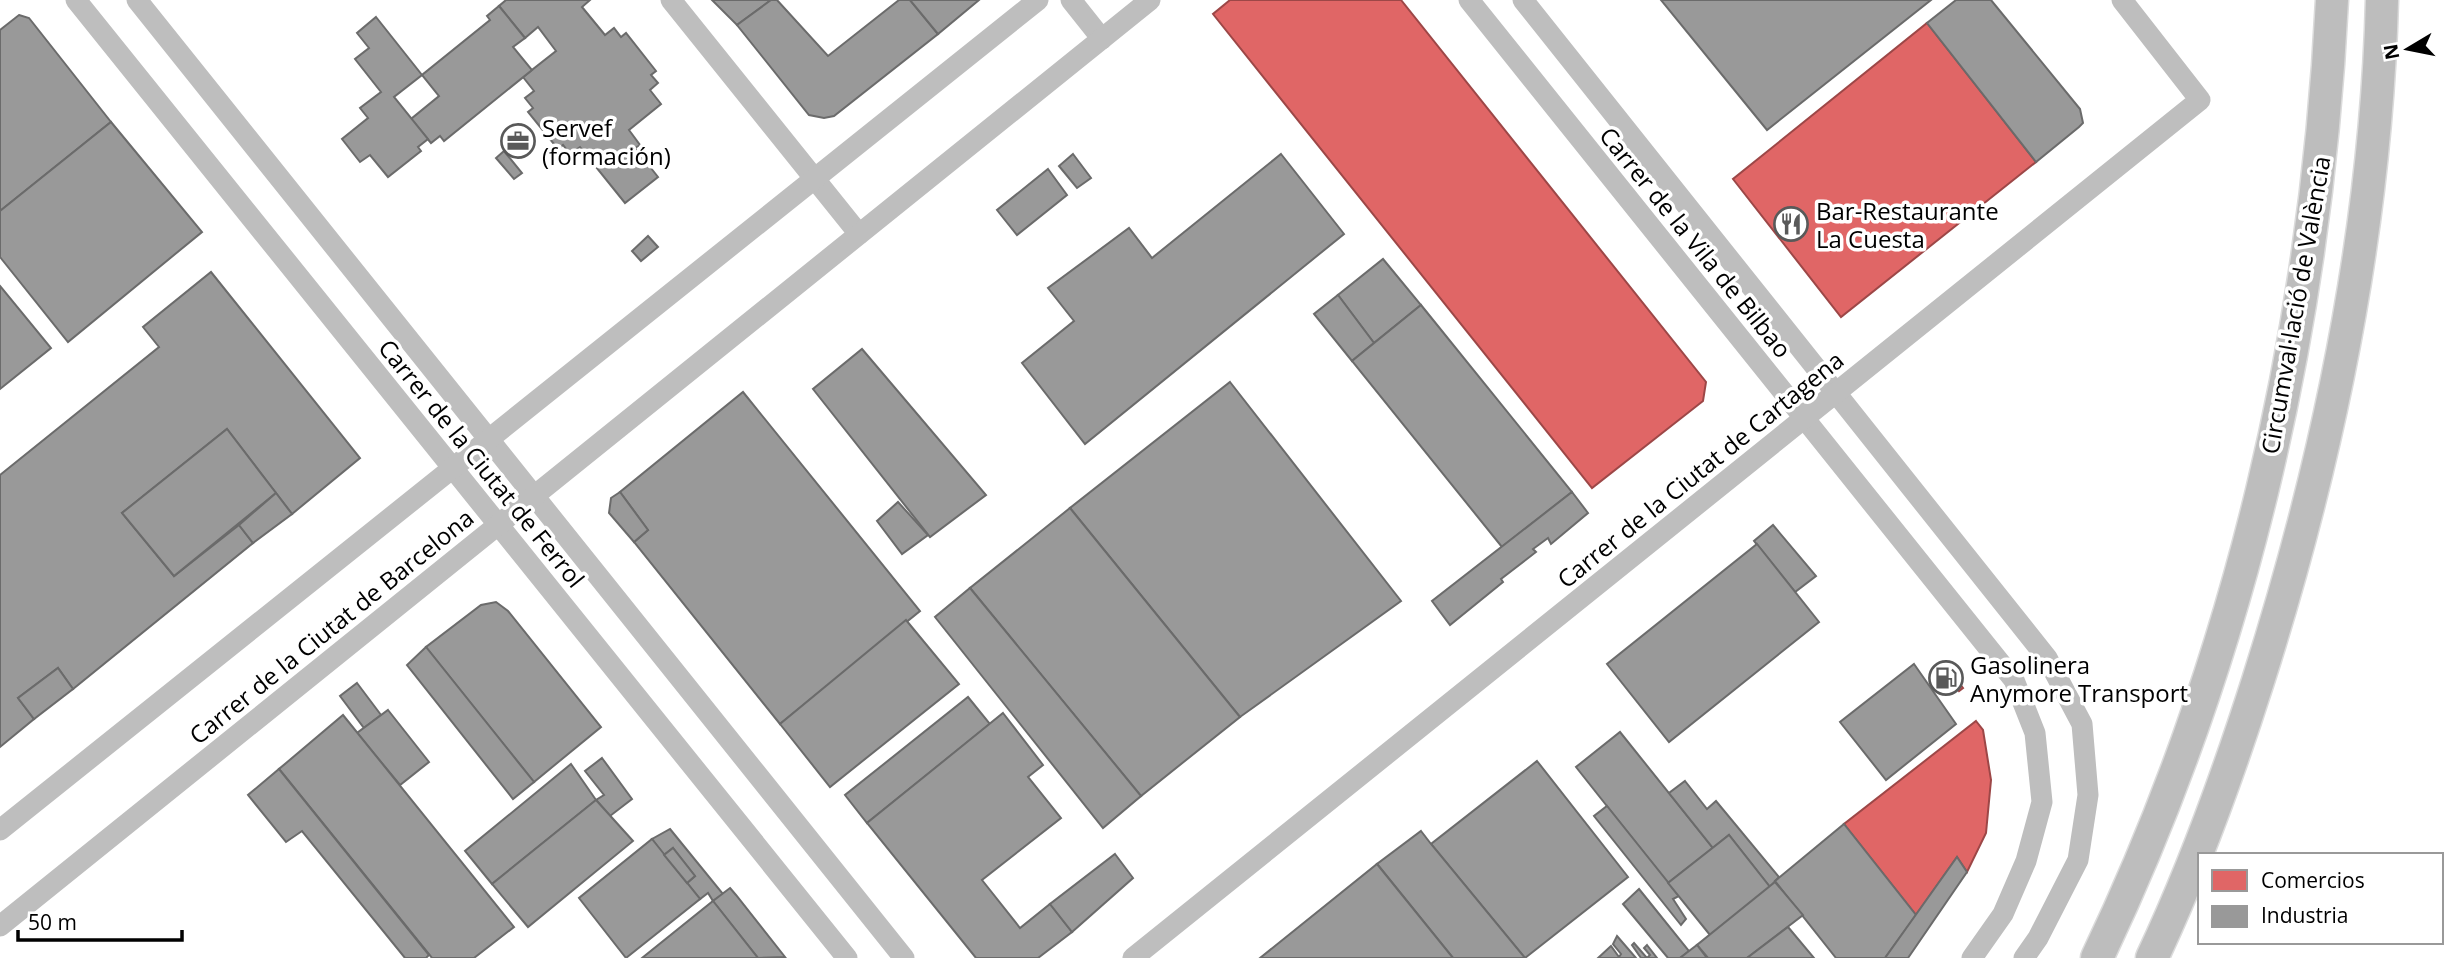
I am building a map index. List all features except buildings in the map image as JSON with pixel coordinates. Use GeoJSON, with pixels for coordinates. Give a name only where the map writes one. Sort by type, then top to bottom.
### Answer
{"type":"FeatureCollection","features":[{"type":"Feature","properties":{"kind":"highway","name":"Circumval·lació de València"},"geometry":{"type":"LineString","coordinates":[[2098,958],[2188,745],[2246,560],[2285,393],[2308,253],[2321,154],[2332,0]]}},
{"type":"Feature","properties":{"kind":"highway","name":"Circumval·lació de València"},"geometry":{"type":"LineString","coordinates":[[2152,958],[2230,768],[2290,581],[2334,404],[2364,224],[2376,108],[2382,0]]}},
{"type":"Feature","properties":{"kind":"street","name":"Carrer de la Ciutat de Ferrol"},"geometry":{"type":"LineString","coordinates":[[76,0],[846,958]]}},
{"type":"Feature","properties":{"kind":"street","name":"Carrer de la Ciutat de Ferrol"},"geometry":{"type":"LineString","coordinates":[[137,0],[904,958]]}},
{"type":"Feature","properties":{"kind":"street"},"geometry":{"type":"LineString","coordinates":[[671,0],[859,234]]}},
{"type":"Feature","properties":{"kind":"street","name":"Carrer de la Ciutat de Barcelona"},"geometry":{"type":"LineString","coordinates":[[0,830],[1038,0]]}},
{"type":"Feature","properties":{"kind":"street"},"geometry":{"type":"LineString","coordinates":[[1071,0],[1102,39]]}},
{"type":"Feature","properties":{"kind":"street","name":"Carrer de la Ciutat de Barcelona"},"geometry":{"type":"LineString","coordinates":[[0,926],[1150,0]]}},
{"type":"Feature","properties":{"kind":"street","name":"Carrer de la Vila de Bilbao"},"geometry":{"type":"LineString","coordinates":[[1469,0],[2014,680],[2035,733],[2042,802],[2026,861],[2003,914],[1972,958]]}},
{"type":"Feature","properties":{"kind":"street","name":"Carrer de la Vila de Bilbao"},"geometry":{"type":"LineString","coordinates":[[1523,0],[2047,658],[2082,724],[2088,795],[2078,860],[2038,938],[2024,958]]}},
{"type":"Feature","properties":{"kind":"street","name":"Carrer de la Ciutat de Cartagena"},"geometry":{"type":"LineString","coordinates":[[1133,958],[2200,100],[2122,0]]}},
{"type":"Feature","properties":{"kind":"place","name":"Servef (formación)"},"geometry":{"type":"Point","coordinates":[518,141]}},
{"type":"Feature","properties":{"kind":"place","name":"Bar-Restaurante La Cuesta"},"geometry":{"type":"Point","coordinates":[1791,224]}},
{"type":"Feature","properties":{"kind":"place","name":"Gasolinera Anymore Transport"},"geometry":{"type":"Point","coordinates":[1946,678]}}]}
